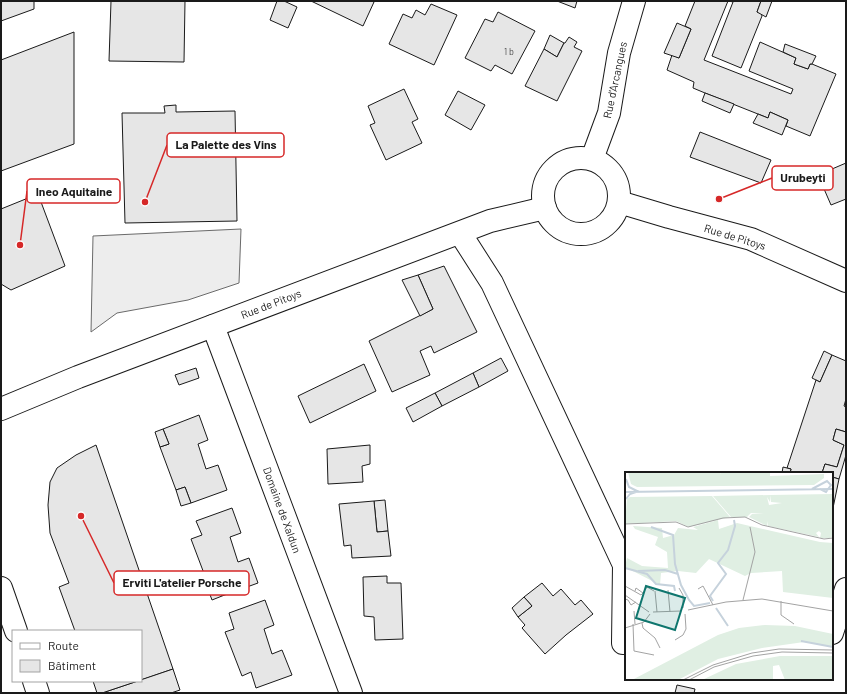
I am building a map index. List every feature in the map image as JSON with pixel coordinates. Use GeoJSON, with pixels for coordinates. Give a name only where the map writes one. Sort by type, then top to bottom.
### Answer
{"type":"FeatureCollection","features":[{"type":"Feature","properties":{"kind":"street","name":"Rue d'Arcangues"},"geometry":{"type":"LineString","coordinates":[[592,159],[610,113],[619,53],[634,1]]}},
{"type":"Feature","properties":{"kind":"street"},"geometry":{"type":"LineString","coordinates":[[580,157],[592,159],[602,164],[610,171],[617,180],[620,191],[619,202],[615,214],[607,224],[596,231],[584,234],[571,233],[560,228],[551,219],[545,208],[542,196],[544,184],[558,165],[568,159],[580,157]]}},
{"type":"Feature","properties":{"kind":"street","name":"Rue de Pitoys"},"geometry":{"type":"LineString","coordinates":[[619,202],[751,240],[846,281]]}},
{"type":"Feature","properties":{"kind":"street","name":"Rue de Pitoys"},"geometry":{"type":"LineString","coordinates":[[1,408],[78,377],[460,233],[490,222],[545,208]]}},
{"type":"Feature","properties":{"kind":"street"},"geometry":{"type":"LineString","coordinates":[[460,233],[492,283],[624,565],[623,643]]}},
{"type":"Feature","properties":{"kind":"street","name":"Domaine de Xaldun"},"geometry":{"type":"LineString","coordinates":[[214,326],[351,693]]}},
{"type":"Feature","properties":{"kind":"street"},"geometry":{"type":"LineString","coordinates":[[1,588],[16,630]]}},
{"type":"Feature","properties":{"kind":"street"},"geometry":{"type":"LineString","coordinates":[[833,630],[846,589]]}},
{"type":"Feature","properties":{"kind":"street"},"geometry":{"type":"LineString","coordinates":[[34,682],[38,693]]}},
{"type":"Feature","properties":{"kind":"shaded area"},"geometry":{"type":"Polygon","coordinates":[[[241,229],[239,283],[188,300],[117,313],[91,332],[93,236],[241,229]]]}},
{"type":"Feature","properties":{"kind":"building"},"geometry":{"type":"Polygon","coordinates":[[[1,1],[34,1],[34,9],[1,21],[1,1]]]}},
{"type":"Feature","properties":{"kind":"building"},"geometry":{"type":"Polygon","coordinates":[[[111,1],[185,1],[184,62],[109,61],[111,1]]]}},
{"type":"Feature","properties":{"kind":"building"},"geometry":{"type":"Polygon","coordinates":[[[277,1],[284,1],[297,7],[288,28],[270,20],[277,1]]]}},
{"type":"Feature","properties":{"kind":"building"},"geometry":{"type":"Polygon","coordinates":[[[311,1],[371,1],[374,2],[363,26],[311,1]]]}},
{"type":"Feature","properties":{"kind":"building"},"geometry":{"type":"Polygon","coordinates":[[[557,1],[577,1],[575,8],[557,1]]]}},
{"type":"Feature","properties":{"kind":"building"},"geometry":{"type":"Polygon","coordinates":[[[695,1],[728,1],[704,60],[791,94],[793,89],[749,71],[760,42],[796,58],[794,64],[808,69],[810,64],[812,64],[836,74],[810,136],[786,126],[788,120],[770,112],[768,118],[693,88],[694,82],[667,70],[672,55],[679,58],[691,29],[685,26],[695,1]]]}},
{"type":"Feature","properties":{"kind":"building"},"geometry":{"type":"Polygon","coordinates":[[[729,1],[761,1],[757,12],[761,13],[762,16],[741,68],[712,56],[733,2],[729,1]]]}},
{"type":"Feature","properties":{"kind":"building"},"geometry":{"type":"Polygon","coordinates":[[[761,1],[772,1],[766,17],[757,12],[761,1]]]}},
{"type":"Feature","properties":{"kind":"building"},"geometry":{"type":"Polygon","coordinates":[[[431,4],[457,15],[434,65],[389,44],[403,14],[412,18],[416,10],[425,15],[431,4]]]}},
{"type":"Feature","properties":{"kind":"building"},"geometry":{"type":"Polygon","coordinates":[[[498,12],[535,31],[512,74],[495,65],[491,71],[465,58],[485,19],[493,22],[498,12]]]}},
{"type":"Feature","properties":{"kind":"building"},"geometry":{"type":"Polygon","coordinates":[[[677,23],[691,29],[679,58],[664,53],[677,23]]]}},
{"type":"Feature","properties":{"kind":"building"},"geometry":{"type":"Polygon","coordinates":[[[74,32],[74,144],[1,171],[1,60],[74,32]]]}},
{"type":"Feature","properties":{"kind":"building"},"geometry":{"type":"Polygon","coordinates":[[[550,35],[564,43],[557,57],[544,49],[550,35]]]}},
{"type":"Feature","properties":{"kind":"building"},"geometry":{"type":"Polygon","coordinates":[[[569,37],[577,42],[574,47],[582,51],[557,101],[525,86],[544,49],[557,57],[564,43],[569,37]]]}},
{"type":"Feature","properties":{"kind":"building"},"geometry":{"type":"Polygon","coordinates":[[[785,44],[816,56],[808,69],[794,64],[796,58],[783,52],[785,44]]]}},
{"type":"Feature","properties":{"kind":"building"},"geometry":{"type":"Polygon","coordinates":[[[404,89],[418,119],[412,122],[422,143],[386,160],[370,125],[375,123],[368,106],[404,89]]]}},
{"type":"Feature","properties":{"kind":"building"},"geometry":{"type":"Polygon","coordinates":[[[458,91],[485,105],[471,130],[445,115],[458,91]]]}},
{"type":"Feature","properties":{"kind":"building"},"geometry":{"type":"Polygon","coordinates":[[[705,93],[734,104],[730,113],[702,101],[705,93]]]}},
{"type":"Feature","properties":{"kind":"building"},"geometry":{"type":"Polygon","coordinates":[[[176,105],[176,112],[235,111],[237,221],[125,223],[122,113],[165,113],[164,106],[176,105]]]}},
{"type":"Feature","properties":{"kind":"building"},"geometry":{"type":"Polygon","coordinates":[[[770,112],[788,120],[782,135],[753,123],[758,114],[768,118],[770,112]]]}},
{"type":"Feature","properties":{"kind":"building"},"geometry":{"type":"Polygon","coordinates":[[[700,132],[771,160],[761,183],[690,157],[700,132]]]}},
{"type":"Feature","properties":{"kind":"building"},"geometry":{"type":"Polygon","coordinates":[[[846,163],[846,199],[831,205],[818,175],[846,163]]]}},
{"type":"Feature","properties":{"kind":"building"},"geometry":{"type":"Polygon","coordinates":[[[38,194],[65,266],[11,290],[1,284],[1,209],[38,194]]]}},
{"type":"Feature","properties":{"kind":"building"},"geometry":{"type":"Polygon","coordinates":[[[444,266],[477,332],[434,353],[431,346],[420,351],[430,375],[392,392],[369,341],[433,309],[418,275],[444,266]]]}},
{"type":"Feature","properties":{"kind":"building"},"geometry":{"type":"Polygon","coordinates":[[[418,275],[433,309],[420,316],[402,280],[418,275]]]}},
{"type":"Feature","properties":{"kind":"building"},"geometry":{"type":"Polygon","coordinates":[[[824,351],[832,355],[820,382],[812,378],[824,351]]]}},
{"type":"Feature","properties":{"kind":"building"},"geometry":{"type":"Polygon","coordinates":[[[832,355],[846,361],[846,399],[844,406],[846,407],[846,432],[836,429],[833,440],[844,445],[837,467],[825,464],[822,472],[790,472],[791,469],[787,468],[816,380],[820,382],[832,355]]]}},
{"type":"Feature","properties":{"kind":"building"},"geometry":{"type":"Polygon","coordinates":[[[501,358],[508,371],[479,387],[473,373],[501,358]]]}},
{"type":"Feature","properties":{"kind":"building"},"geometry":{"type":"Polygon","coordinates":[[[364,364],[376,391],[310,423],[298,396],[364,364]]]}},
{"type":"Feature","properties":{"kind":"building"},"geometry":{"type":"Polygon","coordinates":[[[196,368],[199,378],[179,385],[175,375],[196,368]]]}},
{"type":"Feature","properties":{"kind":"building"},"geometry":{"type":"Polygon","coordinates":[[[473,373],[479,387],[442,406],[435,393],[473,373]]]}},
{"type":"Feature","properties":{"kind":"building"},"geometry":{"type":"Polygon","coordinates":[[[435,393],[442,406],[413,422],[406,408],[435,393]]]}},
{"type":"Feature","properties":{"kind":"building"},"geometry":{"type":"Polygon","coordinates":[[[199,415],[208,440],[198,444],[206,469],[218,465],[227,490],[191,503],[185,487],[176,490],[160,447],[169,444],[163,429],[199,415]]]}},
{"type":"Feature","properties":{"kind":"building"},"geometry":{"type":"Polygon","coordinates":[[[163,429],[169,444],[160,447],[155,432],[163,429]]]}},
{"type":"Feature","properties":{"kind":"building"},"geometry":{"type":"Polygon","coordinates":[[[836,429],[846,432],[846,455],[839,479],[833,477],[833,472],[822,472],[825,464],[837,467],[844,445],[833,440],[836,429]]]}},
{"type":"Feature","properties":{"kind":"building"},"geometry":{"type":"Polygon","coordinates":[[[96,445],[173,669],[142,680],[142,630],[75,630],[59,587],[69,583],[50,533],[48,505],[50,482],[57,468],[76,455],[96,445]]]}},
{"type":"Feature","properties":{"kind":"building"},"geometry":{"type":"Polygon","coordinates":[[[370,445],[370,464],[362,466],[363,482],[328,484],[327,449],[370,445]]]}},
{"type":"Feature","properties":{"kind":"building"},"geometry":{"type":"Polygon","coordinates":[[[783,467],[791,469],[790,472],[782,472],[783,467]]]}},
{"type":"Feature","properties":{"kind":"building"},"geometry":{"type":"Polygon","coordinates":[[[833,477],[839,479],[833,508],[833,477]]]}},
{"type":"Feature","properties":{"kind":"building"},"geometry":{"type":"Polygon","coordinates":[[[185,487],[191,503],[181,506],[176,490],[185,487]]]}},
{"type":"Feature","properties":{"kind":"building"},"geometry":{"type":"Polygon","coordinates":[[[385,500],[388,531],[377,532],[374,501],[385,500]]]}},
{"type":"Feature","properties":{"kind":"building"},"geometry":{"type":"Polygon","coordinates":[[[374,501],[377,532],[388,531],[391,556],[352,558],[351,545],[344,546],[339,504],[374,501]]]}},
{"type":"Feature","properties":{"kind":"building"},"geometry":{"type":"Polygon","coordinates":[[[232,508],[241,533],[230,537],[238,562],[249,558],[258,583],[222,596],[217,581],[208,584],[191,539],[202,535],[196,521],[232,508]]]}},
{"type":"Feature","properties":{"kind":"building"},"geometry":{"type":"Polygon","coordinates":[[[387,576],[387,583],[401,583],[403,639],[375,640],[374,617],[364,616],[363,577],[387,576]]]}},
{"type":"Feature","properties":{"kind":"building"},"geometry":{"type":"Polygon","coordinates":[[[217,581],[222,596],[212,600],[206,584],[217,581]]]}},
{"type":"Feature","properties":{"kind":"building"},"geometry":{"type":"Polygon","coordinates":[[[542,583],[553,596],[561,589],[575,605],[581,600],[593,614],[545,654],[522,628],[525,625],[518,617],[532,606],[524,597],[542,583]]]}},
{"type":"Feature","properties":{"kind":"building"},"geometry":{"type":"Polygon","coordinates":[[[524,597],[532,606],[518,617],[512,608],[524,597]]]}},
{"type":"Feature","properties":{"kind":"building"},"geometry":{"type":"Polygon","coordinates":[[[265,600],[274,625],[264,629],[272,654],[282,650],[292,675],[256,688],[251,672],[242,676],[225,632],[234,629],[229,613],[265,600]]]}},
{"type":"Feature","properties":{"kind":"building"},"geometry":{"type":"Polygon","coordinates":[[[173,669],[180,690],[171,693],[102,693],[135,682],[142,682],[142,679],[173,669]]]}},
{"type":"Feature","properties":{"kind":"building"},"geometry":{"type":"Polygon","coordinates":[[[93,682],[135,682],[102,693],[97,693],[93,682]]]}},
{"type":"Feature","properties":{"kind":"building"},"geometry":{"type":"Polygon","coordinates":[[[677,685],[695,689],[694,693],[675,693],[677,685]]]}},
{"type":"Feature","properties":{"kind":"place","name":"Urubeyti"},"geometry":{"type":"Point","coordinates":[719,199]}},
{"type":"Feature","properties":{"kind":"place","name":"La Palette des Vins"},"geometry":{"type":"Point","coordinates":[145,202]}},
{"type":"Feature","properties":{"kind":"place","name":"Ineo Aquitaine"},"geometry":{"type":"Point","coordinates":[20,245]}},
{"type":"Feature","properties":{"kind":"place","name":"Erviti L'atelier Porsche"},"geometry":{"type":"Point","coordinates":[81,516]}}]}
